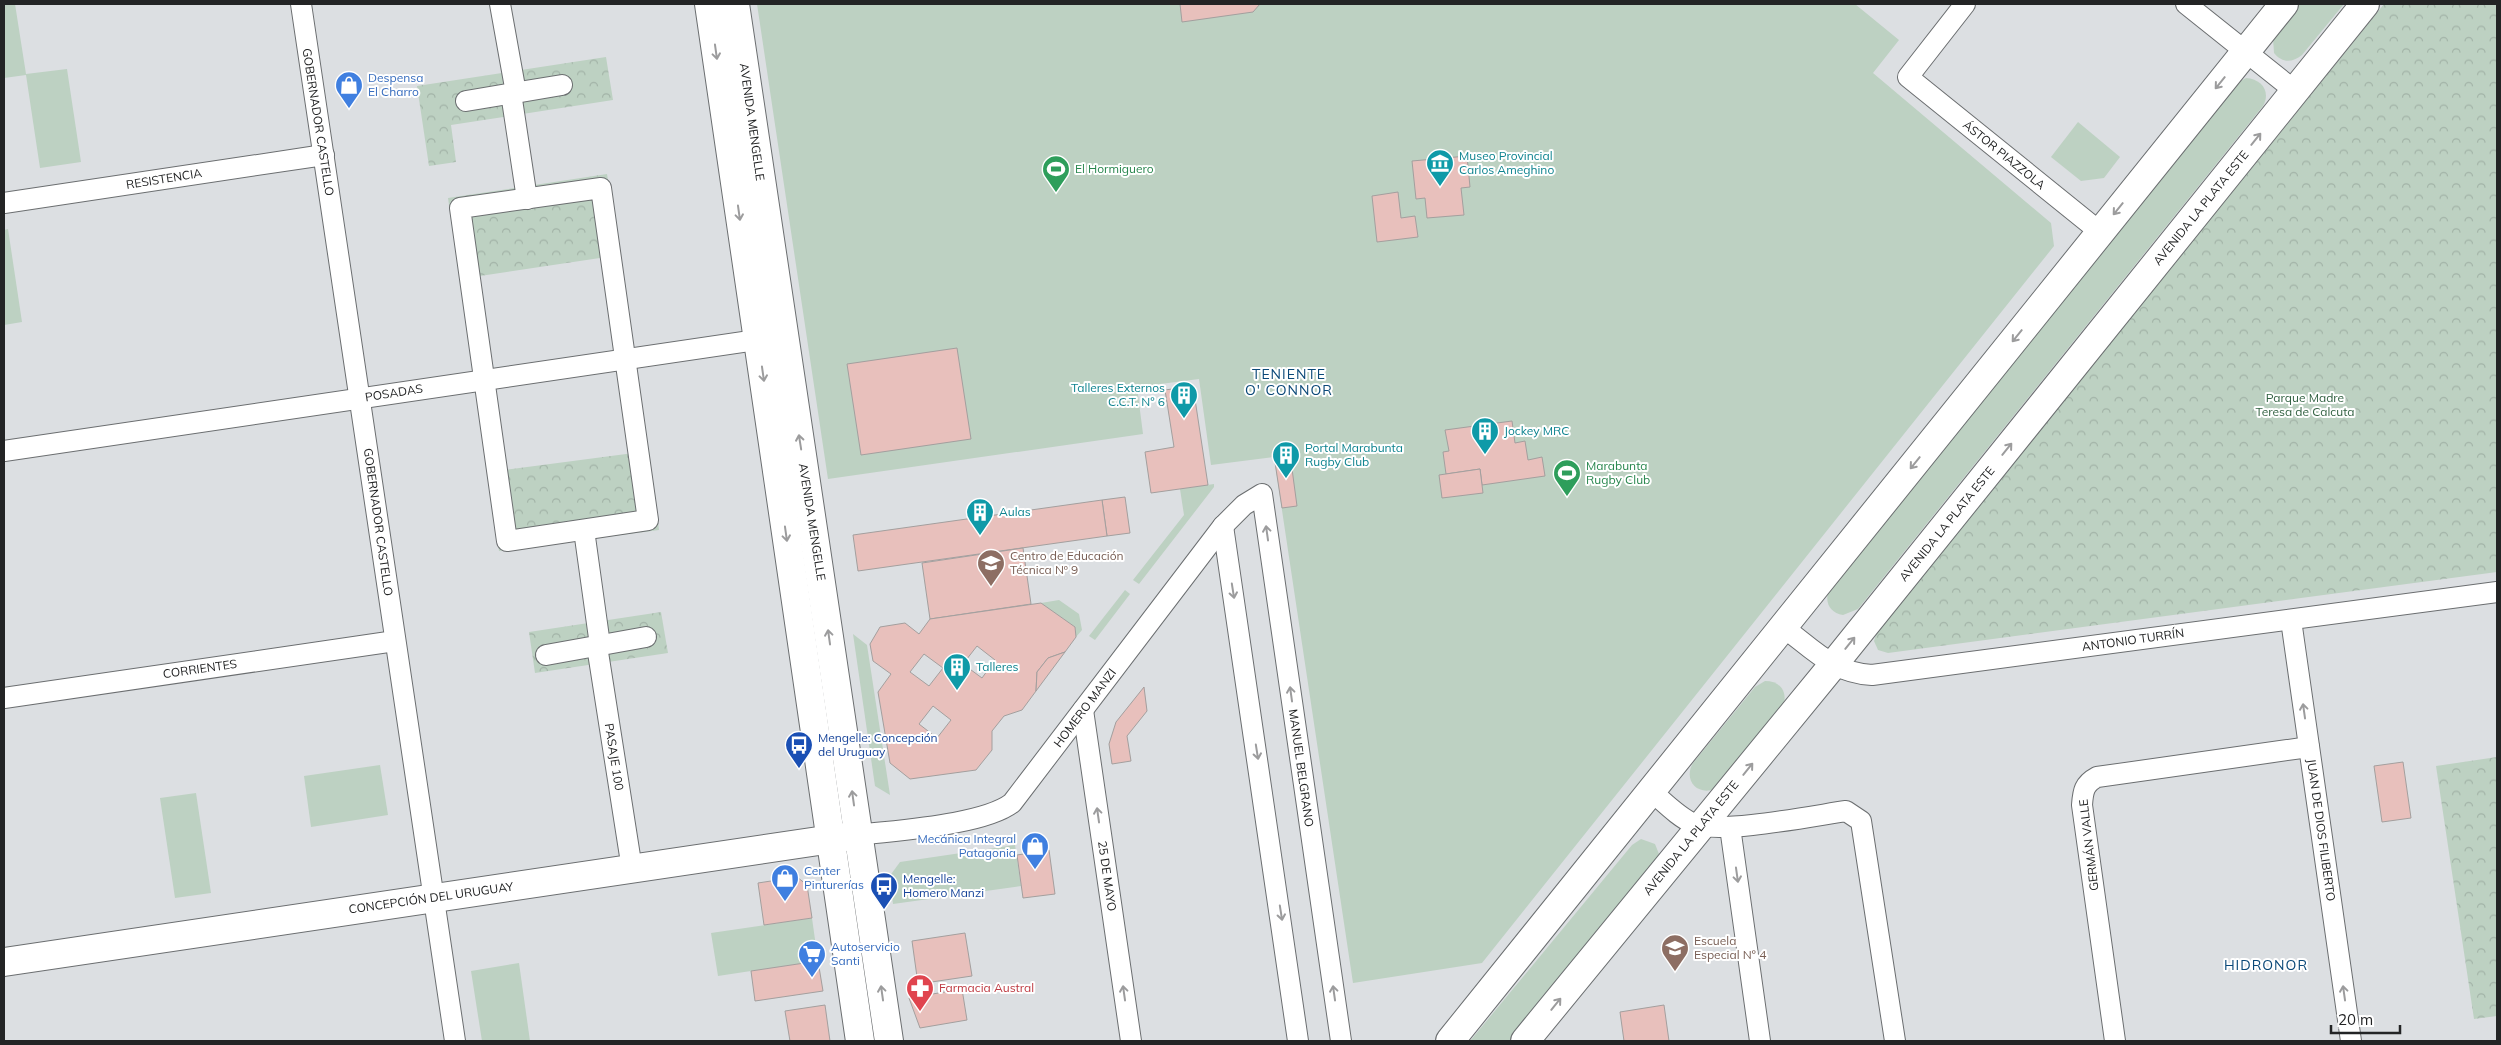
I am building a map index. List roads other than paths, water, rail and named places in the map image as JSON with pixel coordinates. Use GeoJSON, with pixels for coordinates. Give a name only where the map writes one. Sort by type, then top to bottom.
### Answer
{"type":"FeatureCollection","features":[{"type":"Feature","properties":{"kind":"main road","name":"AVENIDA MENGELLE"},"geometry":{"type":"LineString","coordinates":[[709,4],[860,1041]]}},
{"type":"Feature","properties":{"kind":"main road","name":"AVENIDA MENGELLE"},"geometry":{"type":"LineString","coordinates":[[735,4],[889,1041]]}},
{"type":"Feature","properties":{"kind":"main road"},"geometry":{"type":"LineString","coordinates":[[1450,1041],[2284,4]]}},
{"type":"Feature","properties":{"kind":"main road","name":"AVENIDA LA PLATA ESTE"},"geometry":{"type":"LineString","coordinates":[[1525,1041],[1833,665],[2365,4]]}},
{"type":"Feature","properties":{"kind":"main road","name":"CONCEPCIÓN DEL URUGUAY"},"geometry":{"type":"LineString","coordinates":[[4,962],[859,835]]}},
{"type":"Feature","properties":{"kind":"street","name":"GOBERNADOR CASTELLO"},"geometry":{"type":"LineString","coordinates":[[301,4],[455,1041]]}},
{"type":"Feature","properties":{"kind":"street"},"geometry":{"type":"LineString","coordinates":[[500,4],[527,199]]}},
{"type":"Feature","properties":{"kind":"street","name":"ÁSTOR PIAZZOLA"},"geometry":{"type":"LineString","coordinates":[[1964,4],[1908,77],[2100,232]]}},
{"type":"Feature","properties":{"kind":"street"},"geometry":{"type":"LineString","coordinates":[[2186,4],[2295,91]]}},
{"type":"Feature","properties":{"kind":"street"},"geometry":{"type":"LineString","coordinates":[[466,101],[562,85]]}},
{"type":"Feature","properties":{"kind":"street","name":"RESISTENCIA"},"geometry":{"type":"LineString","coordinates":[[4,203],[324,155]]}},
{"type":"Feature","properties":{"kind":"street"},"geometry":{"type":"LineString","coordinates":[[601,188],[648,520],[507,541],[460,208],[527,199],[601,188]]}},
{"type":"Feature","properties":{"kind":"street","name":"POSADAS"},"geometry":{"type":"LineString","coordinates":[[4,451],[784,335]]}},
{"type":"Feature","properties":{"kind":"street","name":"HOMERO MANZI"},"geometry":{"type":"LineString","coordinates":[[859,835],[980,818],[1002,811],[1020,794],[1223,526],[1244,505],[1262,494]]}},
{"type":"Feature","properties":{"kind":"street","name":"MANUEL BELGRANO"},"geometry":{"type":"LineString","coordinates":[[1262,494],[1341,1041]]}},
{"type":"Feature","properties":{"kind":"street"},"geometry":{"type":"LineString","coordinates":[[1223,526],[1298,1041]]}},
{"type":"Feature","properties":{"kind":"street","name":"PASAJE 100"},"geometry":{"type":"LineString","coordinates":[[584,530],[598,646],[632,869]]}},
{"type":"Feature","properties":{"kind":"street","name":"ANTONIO TURRÍN"},"geometry":{"type":"LineString","coordinates":[[1783,626],[1833,665],[1845,672],[1872,675],[2497,592]]}},
{"type":"Feature","properties":{"kind":"street","name":"JUAN DE DIOS FILIBERTO"},"geometry":{"type":"LineString","coordinates":[[2291,620],[2351,1041]]}},
{"type":"Feature","properties":{"kind":"street"},"geometry":{"type":"LineString","coordinates":[[546,655],[646,637]]}},
{"type":"Feature","properties":{"kind":"street","name":"CORRIENTES"},"geometry":{"type":"LineString","coordinates":[[4,698],[395,641]]}},
{"type":"Feature","properties":{"kind":"street","name":"25 DE MAYO"},"geometry":{"type":"LineString","coordinates":[[1083,710],[1131,1041]]}},
{"type":"Feature","properties":{"kind":"street","name":"GERMÁN VALLE"},"geometry":{"type":"LineString","coordinates":[[2115,1041],[2082,805],[2083,792],[2087,783],[2097,777],[2309,747]]}},
{"type":"Feature","properties":{"kind":"street"},"geometry":{"type":"LineString","coordinates":[[1651,791],[1682,817],[1701,826],[1730,827],[1846,812],[1861,821],[1895,1041]]}},
{"type":"Feature","properties":{"kind":"street"},"geometry":{"type":"LineString","coordinates":[[1730,827],[1760,1041]]}},
{"type":"Feature","properties":{"kind":"place","name":"Despensa El Charro"},"geometry":{"type":"Point","coordinates":[349,109]}},
{"type":"Feature","properties":{"kind":"place","name":"Museo Provincial Carlos Ameghino"},"geometry":{"type":"Point","coordinates":[1440,187]}},
{"type":"Feature","properties":{"kind":"place","name":"El Hormiguero"},"geometry":{"type":"Point","coordinates":[1056,193]}},
{"type":"Feature","properties":{"kind":"place","name":"Talleres Externos C.C.T. N° 6"},"geometry":{"type":"Point","coordinates":[1184,419]}},
{"type":"Feature","properties":{"kind":"place","name":"Jockey MRC"},"geometry":{"type":"Point","coordinates":[1485,455]}},
{"type":"Feature","properties":{"kind":"place","name":"Portal Marabunta Rugby Club"},"geometry":{"type":"Point","coordinates":[1286,479]}},
{"type":"Feature","properties":{"kind":"place","name":"Marabunta Rugby Club"},"geometry":{"type":"Point","coordinates":[1567,497]}},
{"type":"Feature","properties":{"kind":"place","name":"Aulas"},"geometry":{"type":"Point","coordinates":[980,536]}},
{"type":"Feature","properties":{"kind":"place","name":"Centro de Educación Técnica Nº 9"},"geometry":{"type":"Point","coordinates":[991,587]}},
{"type":"Feature","properties":{"kind":"place","name":"Talleres"},"geometry":{"type":"Point","coordinates":[957,691]}},
{"type":"Feature","properties":{"kind":"place","name":"Mengelle: Concepción del Uruguay"},"geometry":{"type":"Point","coordinates":[799,769]}},
{"type":"Feature","properties":{"kind":"place","name":"Mecánica Integral Patagonia"},"geometry":{"type":"Point","coordinates":[1035,870]}},
{"type":"Feature","properties":{"kind":"place","name":"Center Pinturerías"},"geometry":{"type":"Point","coordinates":[785,902]}},
{"type":"Feature","properties":{"kind":"place","name":"Mengelle: Homero Manzi"},"geometry":{"type":"Point","coordinates":[884,910]}},
{"type":"Feature","properties":{"kind":"place","name":"Escuela Especial N° 4"},"geometry":{"type":"Point","coordinates":[1675,972]}},
{"type":"Feature","properties":{"kind":"place","name":"Autoservicio Santi"},"geometry":{"type":"Point","coordinates":[812,978]}},
{"type":"Feature","properties":{"kind":"place","name":"Farmacia Austral"},"geometry":{"type":"Point","coordinates":[920,1012]}},
{"type":"Feature","properties":{"kind":"district","name":"TENIENTE O' CONNOR"},"geometry":{"type":"Point","coordinates":[1289,382]}},
{"type":"Feature","properties":{"kind":"district","name":"HIDRONOR"},"geometry":{"type":"Point","coordinates":[2266,965]}},
{"type":"Feature","properties":{"kind":"park label","name":"Parque Madre Teresa de Calcuta"},"geometry":{"type":"Point","coordinates":[2305,405]}}]}
